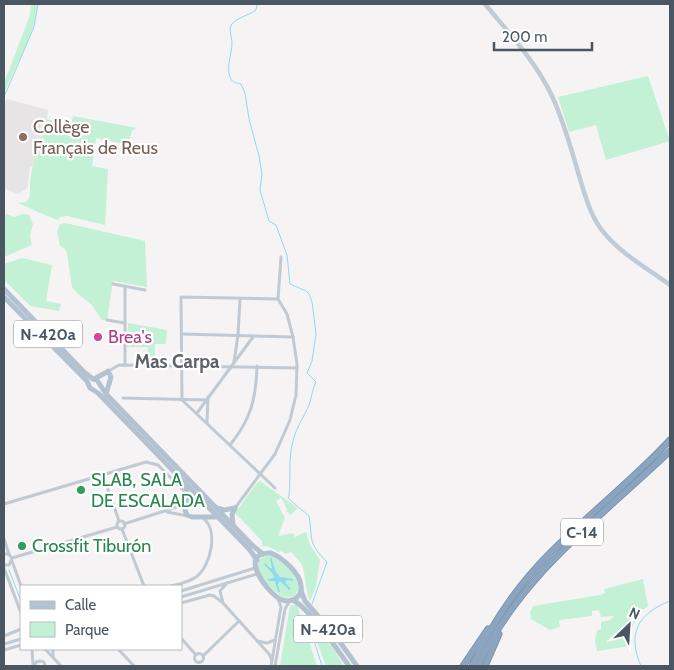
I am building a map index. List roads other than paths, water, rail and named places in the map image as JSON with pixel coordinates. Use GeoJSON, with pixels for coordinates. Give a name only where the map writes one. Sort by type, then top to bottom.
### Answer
{"type":"FeatureCollection","features":[{"type":"Feature","properties":{"kind":"highway","name":"C-14"},"geometry":{"type":"LineString","coordinates":[[472,666],[490,632],[530,575],[565,538],[670,440]]}},
{"type":"Feature","properties":{"kind":"highway","name":"C-14"},"geometry":{"type":"LineString","coordinates":[[478,666],[494,635],[529,587],[562,550],[670,451]]}},
{"type":"Feature","properties":{"kind":"highway"},"geometry":{"type":"LineString","coordinates":[[463,666],[506,602],[524,579],[530,575]]}},
{"type":"Feature","properties":{"kind":"highway"},"geometry":{"type":"LineString","coordinates":[[485,666],[503,623]]}},
{"type":"Feature","properties":{"kind":"main road"},"geometry":{"type":"LineString","coordinates":[[485,4],[530,60],[548,87],[559,112],[584,193],[596,222],[605,234],[621,249],[670,286]]}},
{"type":"Feature","properties":{"kind":"main road","name":"N-420a"},"geometry":{"type":"LineString","coordinates":[[4,289],[93,379],[98,380],[106,394],[253,546],[263,554],[275,555],[286,563],[300,581],[305,601],[357,666]]}},
{"type":"Feature","properties":{"kind":"main road","name":"N-420a"},"geometry":{"type":"LineString","coordinates":[[4,296],[81,374],[90,388],[98,393],[202,499],[257,560]]}},
{"type":"Feature","properties":{"kind":"main road"},"geometry":{"type":"LineString","coordinates":[[88,384],[108,371]]}},
{"type":"Feature","properties":{"kind":"main road"},"geometry":{"type":"LineString","coordinates":[[94,390],[98,388],[108,371]]}},
{"type":"Feature","properties":{"kind":"main road"},"geometry":{"type":"LineString","coordinates":[[106,394],[111,376],[108,371]]}},
{"type":"Feature","properties":{"kind":"main road"},"geometry":{"type":"LineString","coordinates":[[185,482],[187,493],[186,513],[192,517],[219,517]]}},
{"type":"Feature","properties":{"kind":"main road"},"geometry":{"type":"LineString","coordinates":[[185,504],[193,500],[202,499]]}},
{"type":"Feature","properties":{"kind":"main road","name":"N-420a"},"geometry":{"type":"LineString","coordinates":[[202,499],[217,508]]}},
{"type":"Feature","properties":{"kind":"main road"},"geometry":{"type":"LineString","coordinates":[[217,508],[224,510],[235,508]]}},
{"type":"Feature","properties":{"kind":"main road"},"geometry":{"type":"LineString","coordinates":[[233,525],[232,516],[235,508]]}},
{"type":"Feature","properties":{"kind":"main road"},"geometry":{"type":"LineString","coordinates":[[255,568],[257,560],[263,554]]}},
{"type":"Feature","properties":{"kind":"main road","name":"N-420a"},"geometry":{"type":"LineString","coordinates":[[255,568],[257,574],[277,596],[302,607],[333,643],[349,666]]}},
{"type":"Feature","properties":{"kind":"main road","name":"N-420a"},"geometry":{"type":"LineString","coordinates":[[291,601],[298,597],[301,591]]}},
{"type":"Feature","properties":{"kind":"street"},"geometry":{"type":"LineString","coordinates":[[235,508],[264,470],[280,444],[290,420],[296,395],[297,368],[293,337],[286,314],[278,299],[281,257]]}},
{"type":"Feature","properties":{"kind":"street"},"geometry":{"type":"LineString","coordinates":[[113,284],[145,290]]}},
{"type":"Feature","properties":{"kind":"street"},"geometry":{"type":"LineString","coordinates":[[125,286],[125,365]]}},
{"type":"Feature","properties":{"kind":"street"},"geometry":{"type":"LineString","coordinates":[[275,488],[182,400],[181,297],[278,299]]}},
{"type":"Feature","properties":{"kind":"street"},"geometry":{"type":"LineString","coordinates":[[233,364],[238,335],[240,299]]}},
{"type":"Feature","properties":{"kind":"street"},"geometry":{"type":"LineString","coordinates":[[107,320],[125,323]]}},
{"type":"Feature","properties":{"kind":"street"},"geometry":{"type":"LineString","coordinates":[[182,334],[293,337]]}},
{"type":"Feature","properties":{"kind":"street"},"geometry":{"type":"LineString","coordinates":[[197,413],[253,336]]}},
{"type":"Feature","properties":{"kind":"street"},"geometry":{"type":"LineString","coordinates":[[108,371],[113,367],[125,365],[233,364],[297,368]]}},
{"type":"Feature","properties":{"kind":"street"},"geometry":{"type":"LineString","coordinates":[[230,445],[246,424],[251,410],[256,391],[258,366]]}},
{"type":"Feature","properties":{"kind":"street"},"geometry":{"type":"LineString","coordinates":[[124,398],[182,400],[207,398]]}},
{"type":"Feature","properties":{"kind":"street"},"geometry":{"type":"LineString","coordinates":[[207,398],[207,423]]}},
{"type":"Feature","properties":{"kind":"street"},"geometry":{"type":"LineString","coordinates":[[4,504],[146,462],[158,465],[184,491],[185,504],[124,524],[119,521]]}},
{"type":"Feature","properties":{"kind":"street"},"geometry":{"type":"LineString","coordinates":[[103,475],[119,521],[117,527]]}},
{"type":"Feature","properties":{"kind":"street"},"geometry":{"type":"LineString","coordinates":[[166,511],[192,517]]}},
{"type":"Feature","properties":{"kind":"street"},"geometry":{"type":"LineString","coordinates":[[174,585],[195,578],[202,572],[208,561],[211,546],[210,531],[207,521],[200,517]]}},
{"type":"Feature","properties":{"kind":"street"},"geometry":{"type":"LineString","coordinates":[[124,524],[122,529],[144,585]]}},
{"type":"Feature","properties":{"kind":"street"},"geometry":{"type":"LineString","coordinates":[[4,554],[11,558],[117,527],[122,529]]}},
{"type":"Feature","properties":{"kind":"street"},"geometry":{"type":"LineString","coordinates":[[4,539],[21,585]]}},
{"type":"Feature","properties":{"kind":"street"},"geometry":{"type":"LineString","coordinates":[[11,558],[9,565],[4,566],[20,610]]}},
{"type":"Feature","properties":{"kind":"street"},"geometry":{"type":"LineString","coordinates":[[182,591],[255,568]]}},
{"type":"Feature","properties":{"kind":"street"},"geometry":{"type":"LineString","coordinates":[[182,600],[257,574]]}},
{"type":"Feature","properties":{"kind":"street"},"geometry":{"type":"LineString","coordinates":[[223,603],[220,592],[227,583]]}},
{"type":"Feature","properties":{"kind":"street"},"geometry":{"type":"LineString","coordinates":[[182,600],[212,595],[223,603],[257,640],[272,660]]}},
{"type":"Feature","properties":{"kind":"street"},"geometry":{"type":"LineString","coordinates":[[271,666],[281,607],[277,596]]}},
{"type":"Feature","properties":{"kind":"street"},"geometry":{"type":"LineString","coordinates":[[275,666],[285,608],[291,601]]}},
{"type":"Feature","properties":{"kind":"street"},"geometry":{"type":"LineString","coordinates":[[206,666],[203,662],[203,656],[239,621]]}},
{"type":"Feature","properties":{"kind":"street"},"geometry":{"type":"LineString","coordinates":[[4,636],[20,629]]}},
{"type":"Feature","properties":{"kind":"street"},"geometry":{"type":"LineString","coordinates":[[4,644],[20,639]]}},
{"type":"Feature","properties":{"kind":"street"},"geometry":{"type":"LineString","coordinates":[[182,639],[196,655],[196,662]]}},
{"type":"Feature","properties":{"kind":"street"},"geometry":{"type":"LineString","coordinates":[[257,640],[267,643],[275,640]]}},
{"type":"Feature","properties":{"kind":"street"},"geometry":{"type":"LineString","coordinates":[[4,650],[20,645]]}},
{"type":"Feature","properties":{"kind":"street"},"geometry":{"type":"LineString","coordinates":[[32,650],[34,666]]}},
{"type":"Feature","properties":{"kind":"street"},"geometry":{"type":"LineString","coordinates":[[46,650],[61,666]]}},
{"type":"Feature","properties":{"kind":"street"},"geometry":{"type":"LineString","coordinates":[[53,650],[53,658]]}},
{"type":"Feature","properties":{"kind":"street"},"geometry":{"type":"LineString","coordinates":[[119,650],[134,666]]}},
{"type":"Feature","properties":{"kind":"street"},"geometry":{"type":"LineString","coordinates":[[196,655],[200,654],[203,656]]}},
{"type":"Feature","properties":{"kind":"street"},"geometry":{"type":"LineString","coordinates":[[34,666],[36,662],[40,661],[44,662],[45,666]]}},
{"type":"Feature","properties":{"kind":"street"},"geometry":{"type":"LineString","coordinates":[[192,666],[196,662],[203,662]]}},
{"type":"Feature","properties":{"kind":"water"},"geometry":{"type":"Polygon","coordinates":[[[271,557],[276,572],[280,577],[293,579],[293,581],[287,580],[285,582],[291,589],[289,590],[280,581],[278,584],[280,592],[278,592],[275,581],[268,581],[268,579],[274,578],[273,574],[264,564],[272,568],[271,557]]]}},
{"type":"Feature","properties":{"kind":"waterway"},"geometry":{"type":"LineString","coordinates":[[4,97],[34,27],[38,4]]}},
{"type":"Feature","properties":{"kind":"waterway"},"geometry":{"type":"LineString","coordinates":[[257,4],[256,10],[236,20],[231,26],[232,43],[229,75],[235,83],[241,84],[245,93],[262,174],[260,190],[269,221],[276,225],[287,255],[290,284],[306,291],[312,302],[316,334],[312,361],[307,373],[316,382],[309,405],[293,441],[288,498],[309,516],[312,540],[316,550],[327,562],[312,604]]}},
{"type":"Feature","properties":{"kind":"waterway"},"geometry":{"type":"LineString","coordinates":[[9,570],[20,598]]}},
{"type":"Feature","properties":{"kind":"waterway"},"geometry":{"type":"LineString","coordinates":[[641,666],[635,644],[638,626],[650,612],[670,601]]}},
{"type":"Feature","properties":{"kind":"waterway"},"geometry":{"type":"LineString","coordinates":[[307,618],[322,666]]}},
{"type":"Feature","properties":{"kind":"place","name":"Collège Français de Reus"},"geometry":{"type":"Point","coordinates":[23,137]}},
{"type":"Feature","properties":{"kind":"place","name":"Brea's"},"geometry":{"type":"Point","coordinates":[98,337]}},
{"type":"Feature","properties":{"kind":"place","name":"SLAB, SALA DE ESCALADA"},"geometry":{"type":"Point","coordinates":[81,490]}},
{"type":"Feature","properties":{"kind":"place","name":"Crossfit Tiburón"},"geometry":{"type":"Point","coordinates":[22,546]}},
{"type":"Feature","properties":{"kind":"district","name":"Mas Carpa"},"geometry":{"type":"Point","coordinates":[177,361]}}]}
